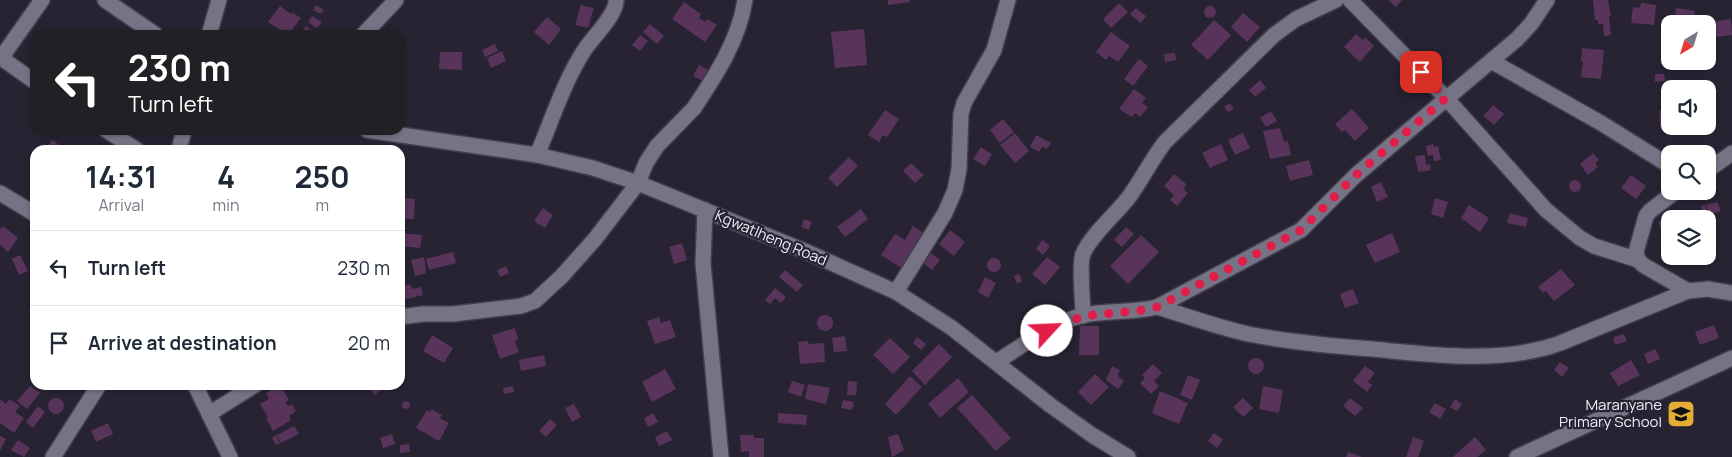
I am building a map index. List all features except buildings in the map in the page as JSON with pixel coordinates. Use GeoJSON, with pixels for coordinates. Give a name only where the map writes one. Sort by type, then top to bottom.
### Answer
{"type":"FeatureCollection","features":[{"type":"Feature","properties":{"kind":"street"},"geometry":{"type":"LineString","coordinates":[[30,78],[0,57],[42,0]]}},
{"type":"Feature","properties":{"kind":"street"},"geometry":{"type":"LineString","coordinates":[[105,0],[149,30]]}},
{"type":"Feature","properties":{"kind":"street"},"geometry":{"type":"LineString","coordinates":[[210,30],[219,0]]}},
{"type":"Feature","properties":{"kind":"street"},"geometry":{"type":"LineString","coordinates":[[368,30],[396,0]]}},
{"type":"Feature","properties":{"kind":"street"},"geometry":{"type":"LineString","coordinates":[[538,155],[575,66],[586,47],[616,6],[616,0]]}},
{"type":"Feature","properties":{"kind":"street"},"geometry":{"type":"LineString","coordinates":[[405,316],[453,314],[521,306],[535,301],[562,276],[638,183],[651,154],[694,108],[719,70],[739,28],[745,0]]}},
{"type":"Feature","properties":{"kind":"street"},"geometry":{"type":"LineString","coordinates":[[896,292],[945,213],[955,190],[959,169],[962,109],[994,50],[1008,0]]}},
{"type":"Feature","properties":{"kind":"street"},"geometry":{"type":"LineString","coordinates":[[1083,316],[1083,253],[1131,195],[1164,142],[1274,34],[1296,19],[1336,0]]}},
{"type":"Feature","properties":{"kind":"street"},"geometry":{"type":"LineString","coordinates":[[1350,0],[1446,98],[1546,210],[1580,238],[1594,246],[1638,260],[1643,265],[1688,291]]}},
{"type":"Feature","properties":{"kind":"street"},"geometry":{"type":"LineString","coordinates":[[996,362],[1047,331],[1083,316],[1157,307],[1301,230],[1356,175],[1491,61],[1531,24],[1548,0]]}},
{"type":"Feature","properties":{"kind":"street"},"geometry":{"type":"LineString","coordinates":[[1491,61],[1601,123],[1661,160]]}},
{"type":"Feature","properties":{"kind":"street"},"geometry":{"type":"LineString","coordinates":[[114,135],[129,145]]}},
{"type":"Feature","properties":{"kind":"street","name":"Kgwatlheng Road"},"geometry":{"type":"LineString","coordinates":[[401,135],[538,155],[593,168],[638,183],[807,252],[896,292],[952,328],[1085,430],[1128,457]]}},
{"type":"Feature","properties":{"kind":"street"},"geometry":{"type":"LineString","coordinates":[[1716,164],[1732,153]]}},
{"type":"Feature","properties":{"kind":"street"},"geometry":{"type":"LineString","coordinates":[[0,194],[30,211]]}},
{"type":"Feature","properties":{"kind":"street"},"geometry":{"type":"LineString","coordinates":[[1638,260],[1636,252],[1646,216],[1664,200]]}},
{"type":"Feature","properties":{"kind":"street"},"geometry":{"type":"LineString","coordinates":[[705,210],[703,263],[721,457]]}},
{"type":"Feature","properties":{"kind":"street"},"geometry":{"type":"LineString","coordinates":[[1157,307],[1248,334],[1327,345],[1430,355],[1510,355],[1543,349],[1558,344],[1688,291],[1708,289],[1732,293]]}},
{"type":"Feature","properties":{"kind":"street"},"geometry":{"type":"LineString","coordinates":[[1517,457],[1732,358]]}},
{"type":"Feature","properties":{"kind":"street"},"geometry":{"type":"LineString","coordinates":[[53,457],[96,390]]}},
{"type":"Feature","properties":{"kind":"street"},"geometry":{"type":"LineString","coordinates":[[197,390],[230,457]]}},
{"type":"Feature","properties":{"kind":"street"},"geometry":{"type":"LineString","coordinates":[[209,414],[247,390]]}},
{"type":"Feature","properties":{"kind":"place","name":"Maranyane Primary School"},"geometry":{"type":"Point","coordinates":[1681,414]}},
{"type":"Feature","properties":{"kind":"route"},"geometry":{"type":"LineString","coordinates":[[1047,331],[1069,320],[1083,316],[1130,312],[1157,307],[1301,230],[1356,175],[1446,98],[1421,72]]}}]}
